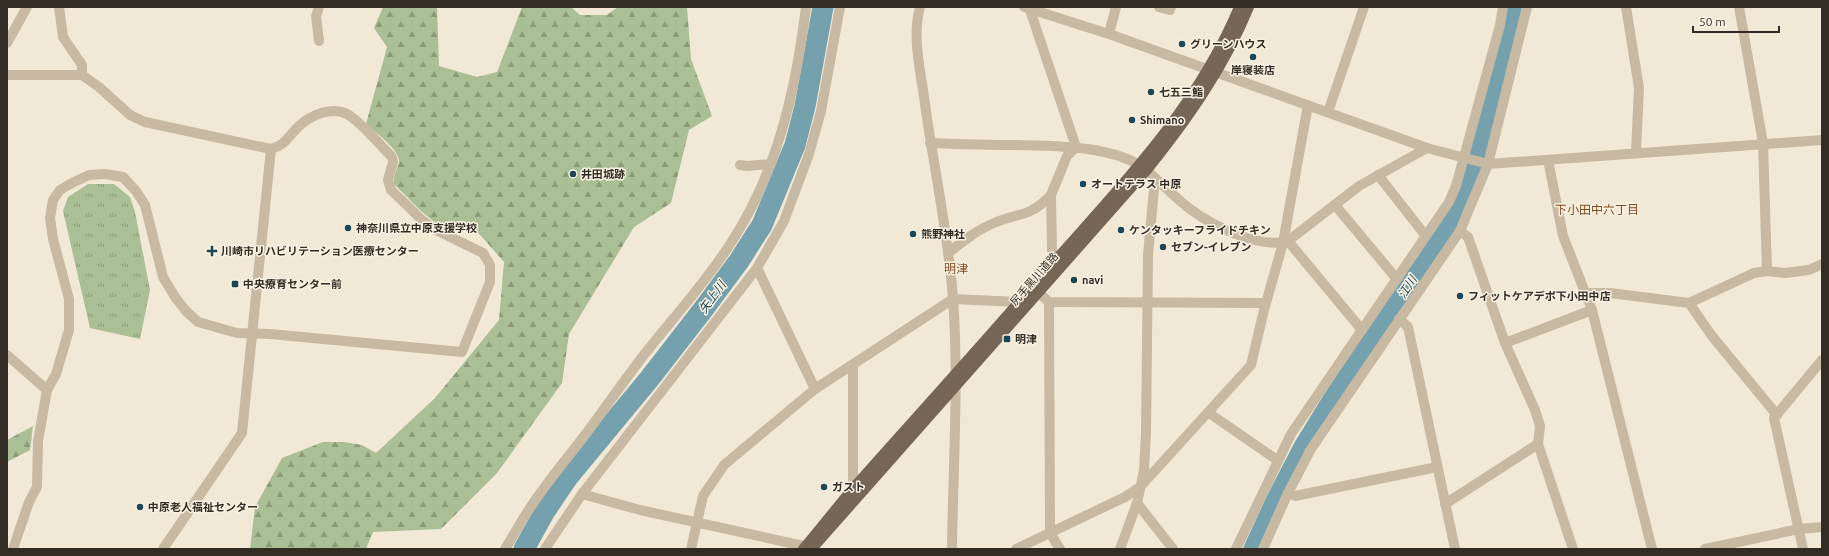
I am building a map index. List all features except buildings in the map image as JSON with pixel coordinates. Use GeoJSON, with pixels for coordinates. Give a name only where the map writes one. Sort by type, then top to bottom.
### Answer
{"type":"FeatureCollection","features":[{"type":"Feature","properties":{"kind":"main road","name":"尻手黒川道路"},"geometry":{"type":"LineString","coordinates":[[810,548],[853,488],[1056,259],[1188,118],[1212,71],[1239,7]]}},
{"type":"Feature","properties":{"kind":"main road","name":"尻手黒川道路"},"geometry":{"type":"LineString","coordinates":[[1212,71],[1230,48],[1249,7]]}},
{"type":"Feature","properties":{"kind":"main road","name":"尻手黒川道路"},"geometry":{"type":"LineString","coordinates":[[810,548],[1039,293],[1143,167]]}},
{"type":"Feature","properties":{"kind":"street"},"geometry":{"type":"LineString","coordinates":[[7,43],[27,7]]}},
{"type":"Feature","properties":{"kind":"street"},"geometry":{"type":"LineString","coordinates":[[59,7],[63,37],[82,65],[82,75]]}},
{"type":"Feature","properties":{"kind":"street"},"geometry":{"type":"LineString","coordinates":[[319,7],[316,16],[319,41]]}},
{"type":"Feature","properties":{"kind":"street"},"geometry":{"type":"LineString","coordinates":[[505,549],[530,508],[651,346],[686,306],[720,261],[757,198],[772,164],[793,88],[806,7]]}},
{"type":"Feature","properties":{"kind":"street"},"geometry":{"type":"LineString","coordinates":[[545,549],[582,494],[757,268],[784,221],[809,154],[821,111],[840,7]]}},
{"type":"Feature","properties":{"kind":"street"},"geometry":{"type":"LineString","coordinates":[[920,7],[917,33],[918,55],[930,143],[948,253],[953,298],[954,387],[952,549]]}},
{"type":"Feature","properties":{"kind":"street"},"geometry":{"type":"LineString","coordinates":[[1027,7],[1076,147]]}},
{"type":"Feature","properties":{"kind":"street"},"geometry":{"type":"LineString","coordinates":[[1027,7],[1109,34],[1427,148],[1485,164],[1762,143],[1822,140]]}},
{"type":"Feature","properties":{"kind":"street"},"geometry":{"type":"LineString","coordinates":[[1109,34],[1116,7]]}},
{"type":"Feature","properties":{"kind":"street"},"geometry":{"type":"LineString","coordinates":[[1159,7],[1170,10],[1171,7]]}},
{"type":"Feature","properties":{"kind":"street"},"geometry":{"type":"LineString","coordinates":[[1328,112],[1364,7]]}},
{"type":"Feature","properties":{"kind":"street"},"geometry":{"type":"LineString","coordinates":[[1236,549],[1277,460],[1291,434],[1425,235],[1441,216],[1449,202],[1466,158],[1500,25],[1503,7]]}},
{"type":"Feature","properties":{"kind":"street"},"geometry":{"type":"LineString","coordinates":[[1263,549],[1288,493],[1311,449],[1460,231],[1485,164],[1527,7]]}},
{"type":"Feature","properties":{"kind":"street"},"geometry":{"type":"LineString","coordinates":[[1626,7],[1639,88],[1636,152]]}},
{"type":"Feature","properties":{"kind":"street"},"geometry":{"type":"LineString","coordinates":[[1739,7],[1762,143],[1767,271]]}},
{"type":"Feature","properties":{"kind":"street"},"geometry":{"type":"LineString","coordinates":[[7,75],[82,75],[99,87],[130,114],[145,122],[271,149],[281,146],[306,120],[331,111],[349,115],[392,157],[393,162],[388,180],[391,190],[422,220],[434,229],[483,253],[490,265],[491,278],[462,352],[236,333],[198,322],[174,297],[163,277],[145,204],[136,191],[123,177],[104,174],[89,175],[72,183],[60,190],[53,200],[50,218],[53,239],[69,299],[69,330],[56,374],[47,390],[38,441],[37,487],[29,502],[13,549]]}},
{"type":"Feature","properties":{"kind":"street"},"geometry":{"type":"LineString","coordinates":[[1016,549],[1125,497],[1140,487],[1209,413],[1251,365],[1266,303],[1286,242],[1308,105]]}},
{"type":"Feature","properties":{"kind":"street"},"geometry":{"type":"LineString","coordinates":[[930,143],[1076,147],[1103,151],[1143,167],[1190,209],[1214,224],[1258,242],[1286,242],[1359,186],[1427,148]]}},
{"type":"Feature","properties":{"kind":"street"},"geometry":{"type":"LineString","coordinates":[[948,253],[971,235],[994,223],[1024,215],[1040,207],[1051,195],[1067,156],[1076,147]]}},
{"type":"Feature","properties":{"kind":"street"},"geometry":{"type":"LineString","coordinates":[[163,549],[242,433],[271,149]]}},
{"type":"Feature","properties":{"kind":"street"},"geometry":{"type":"LineString","coordinates":[[1548,160],[1563,236],[1592,310],[1652,549]]}},
{"type":"Feature","properties":{"kind":"street"},"geometry":{"type":"LineString","coordinates":[[740,165],[747,166],[772,164]]}},
{"type":"Feature","properties":{"kind":"street"},"geometry":{"type":"LineString","coordinates":[[1378,175],[1425,235]]}},
{"type":"Feature","properties":{"kind":"street"},"geometry":{"type":"LineString","coordinates":[[1120,549],[1137,503],[1144,470],[1146,433],[1148,255],[1155,178]]}},
{"type":"Feature","properties":{"kind":"street"},"geometry":{"type":"LineString","coordinates":[[1051,195],[1052,250],[1056,259]]}},
{"type":"Feature","properties":{"kind":"street"},"geometry":{"type":"LineString","coordinates":[[1335,205],[1396,278]]}},
{"type":"Feature","properties":{"kind":"street"},"geometry":{"type":"LineString","coordinates":[[1460,231],[1468,236],[1505,343],[1535,410],[1540,426],[1538,444],[1573,549]]}},
{"type":"Feature","properties":{"kind":"street"},"geometry":{"type":"LineString","coordinates":[[1286,242],[1362,330]]}},
{"type":"Feature","properties":{"kind":"street"},"geometry":{"type":"LineString","coordinates":[[1586,293],[1610,293],[1689,303],[1754,274],[1767,271],[1785,273],[1809,270],[1822,264]]}},
{"type":"Feature","properties":{"kind":"street"},"geometry":{"type":"LineString","coordinates":[[757,268],[815,389]]}},
{"type":"Feature","properties":{"kind":"street"},"geometry":{"type":"LineString","coordinates":[[1039,293],[1049,302],[1266,303]]}},
{"type":"Feature","properties":{"kind":"street"},"geometry":{"type":"LineString","coordinates":[[691,549],[703,496],[724,465],[815,389],[853,366],[953,298],[1019,302]]}},
{"type":"Feature","properties":{"kind":"street"},"geometry":{"type":"LineString","coordinates":[[1049,302],[1050,533],[1060,549]]}},
{"type":"Feature","properties":{"kind":"street"},"geometry":{"type":"LineString","coordinates":[[1689,303],[1712,336],[1777,415]]}},
{"type":"Feature","properties":{"kind":"street"},"geometry":{"type":"LineString","coordinates":[[1505,343],[1592,310]]}},
{"type":"Feature","properties":{"kind":"street"},"geometry":{"type":"LineString","coordinates":[[1399,319],[1408,327],[1455,549]]}},
{"type":"Feature","properties":{"kind":"street"},"geometry":{"type":"LineString","coordinates":[[7,355],[47,390]]}},
{"type":"Feature","properties":{"kind":"street"},"geometry":{"type":"LineString","coordinates":[[1803,549],[1774,418],[1822,360]]}},
{"type":"Feature","properties":{"kind":"street"},"geometry":{"type":"LineString","coordinates":[[853,366],[853,488]]}},
{"type":"Feature","properties":{"kind":"street"},"geometry":{"type":"LineString","coordinates":[[1209,413],[1277,460]]}},
{"type":"Feature","properties":{"kind":"street"},"geometry":{"type":"LineString","coordinates":[[1445,504],[1538,444]]}},
{"type":"Feature","properties":{"kind":"street"},"geometry":{"type":"LineString","coordinates":[[1288,493],[1295,496],[1437,467]]}},
{"type":"Feature","properties":{"kind":"street"},"geometry":{"type":"LineString","coordinates":[[582,494],[640,510],[810,548]]}},
{"type":"Feature","properties":{"kind":"street"},"geometry":{"type":"LineString","coordinates":[[1137,503],[1173,549]]}},
{"type":"Feature","properties":{"kind":"street"},"geometry":{"type":"LineString","coordinates":[[1705,549],[1799,529],[1822,527]]}},
{"type":"Feature","properties":{"kind":"green space"},"geometry":{"type":"Polygon","coordinates":[[[383,7],[437,7],[439,66],[477,77],[497,72],[522,7],[571,7],[580,15],[607,15],[618,7],[687,7],[691,59],[712,116],[689,130],[671,203],[634,227],[569,334],[562,383],[497,473],[441,529],[373,532],[366,549],[250,549],[255,507],[282,458],[323,442],[344,442],[362,445],[376,453],[435,398],[499,320],[504,262],[475,229],[438,225],[421,211],[394,184],[399,158],[392,147],[366,124],[387,47],[374,28],[383,7]]]}},
{"type":"Feature","properties":{"kind":"green space"},"geometry":{"type":"Polygon","coordinates":[[[88,184],[114,184],[130,197],[135,212],[150,290],[140,339],[90,328],[63,211],[68,197],[88,184]]]}},
{"type":"Feature","properties":{"kind":"green space"},"geometry":{"type":"Polygon","coordinates":[[[33,426],[30,450],[7,462],[7,440],[33,426]]]}},
{"type":"Feature","properties":{"kind":"waterway","name":"矢上川"},"geometry":{"type":"LineString","coordinates":[[524,549],[545,511],[568,477],[650,378],[705,307],[739,261],[762,225],[795,145],[805,106],[823,7]]}},
{"type":"Feature","properties":{"kind":"waterway","name":"江川"},"geometry":{"type":"LineString","coordinates":[[1254,549],[1276,501],[1304,447],[1352,369],[1411,285],[1461,203],[1477,154],[1498,67],[1507,47],[1511,7]]}},
{"type":"Feature","properties":{"kind":"place","name":"グリーンハウス"},"geometry":{"type":"Point","coordinates":[1182,44]}},
{"type":"Feature","properties":{"kind":"place","name":"岸寝装店"},"geometry":{"type":"Point","coordinates":[1253,57]}},
{"type":"Feature","properties":{"kind":"place","name":"七五三鮨"},"geometry":{"type":"Point","coordinates":[1151,92]}},
{"type":"Feature","properties":{"kind":"place","name":"Shimano"},"geometry":{"type":"Point","coordinates":[1132,120]}},
{"type":"Feature","properties":{"kind":"place","name":"井田城跡"},"geometry":{"type":"Point","coordinates":[573,174]}},
{"type":"Feature","properties":{"kind":"place","name":"オートテラス 中原"},"geometry":{"type":"Point","coordinates":[1083,184]}},
{"type":"Feature","properties":{"kind":"place","name":"神奈川県立中原支援学校"},"geometry":{"type":"Point","coordinates":[348,228]}},
{"type":"Feature","properties":{"kind":"place","name":"ケンタッキーフライドチキン"},"geometry":{"type":"Point","coordinates":[1121,230]}},
{"type":"Feature","properties":{"kind":"place","name":"熊野神社"},"geometry":{"type":"Point","coordinates":[913,234]}},
{"type":"Feature","properties":{"kind":"place","name":"セブン-イレブン"},"geometry":{"type":"Point","coordinates":[1163,247]}},
{"type":"Feature","properties":{"kind":"place","name":"川崎市リハビリテーション医療センター"},"geometry":{"type":"Point","coordinates":[212,251]}},
{"type":"Feature","properties":{"kind":"place","name":"navi"},"geometry":{"type":"Point","coordinates":[1074,280]}},
{"type":"Feature","properties":{"kind":"place","name":"中央療育センター前"},"geometry":{"type":"Point","coordinates":[235,284]}},
{"type":"Feature","properties":{"kind":"place","name":"フィットケアデポ下小田中店"},"geometry":{"type":"Point","coordinates":[1460,296]}},
{"type":"Feature","properties":{"kind":"place","name":"明津"},"geometry":{"type":"Point","coordinates":[1007,339]}},
{"type":"Feature","properties":{"kind":"place","name":"ガスト"},"geometry":{"type":"Point","coordinates":[824,487]}},
{"type":"Feature","properties":{"kind":"place","name":"中原老人福祉センター"},"geometry":{"type":"Point","coordinates":[140,507]}},
{"type":"Feature","properties":{"kind":"district","name":"下小田中六丁目"},"geometry":{"type":"Point","coordinates":[1597,209]}},
{"type":"Feature","properties":{"kind":"district","name":"明津"},"geometry":{"type":"Point","coordinates":[956,268]}}]}
